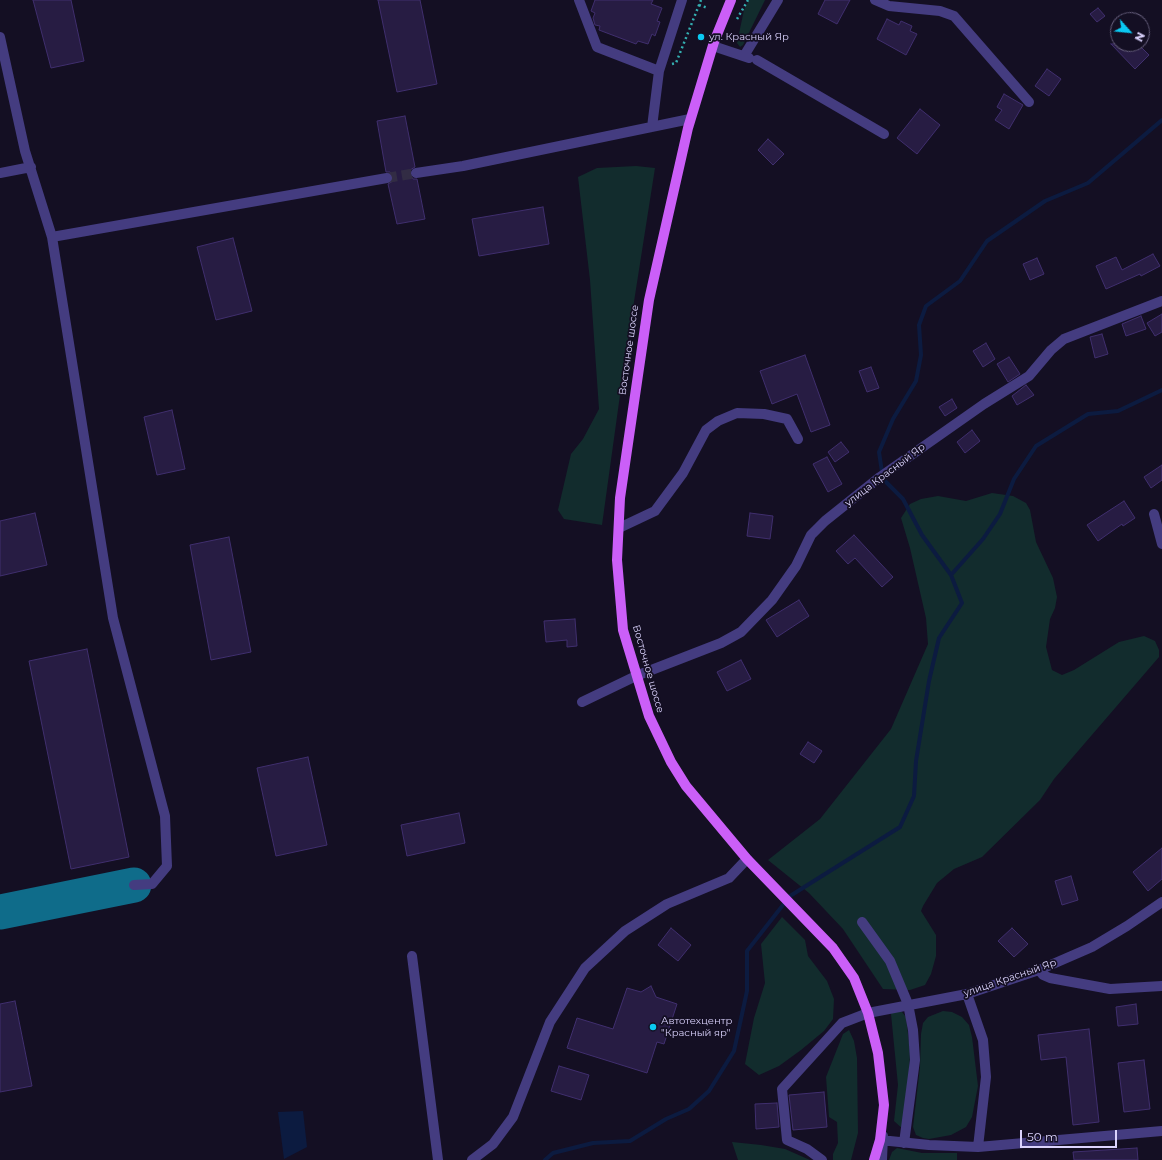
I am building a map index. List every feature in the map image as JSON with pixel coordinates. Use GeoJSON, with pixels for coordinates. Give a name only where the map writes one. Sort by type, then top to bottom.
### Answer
{"type":"FeatureCollection","features":[{"type":"Feature","properties":{"kind":"main road","name":"Восточное шоссе"},"geometry":{"type":"LineString","coordinates":[[731,0],[713,46],[690,119],[649,300],[620,498],[618,567],[623,630],[648,716],[675,768],[695,798],[747,859],[808,921],[832,948],[854,978],[868,1013],[878,1053],[884,1105],[881,1140],[874,1160]]}},
{"type":"Feature","properties":{"kind":"street"},"geometry":{"type":"LineString","coordinates":[[579,0],[597,47],[659,71]]}},
{"type":"Feature","properties":{"kind":"street"},"geometry":{"type":"LineString","coordinates":[[652,127],[659,71],[682,0]]}},
{"type":"Feature","properties":{"kind":"street"},"geometry":{"type":"LineString","coordinates":[[744,56],[778,0]]}},
{"type":"Feature","properties":{"kind":"street"},"geometry":{"type":"LineString","coordinates":[[875,0],[889,6],[940,11],[954,16],[1029,102]]}},
{"type":"Feature","properties":{"kind":"street"},"geometry":{"type":"LineString","coordinates":[[0,36],[25,151],[52,236],[113,618],[165,816],[167,866],[152,884],[134,886]]}},
{"type":"Feature","properties":{"kind":"street"},"geometry":{"type":"LineString","coordinates":[[713,46],[760,61],[884,134]]}},
{"type":"Feature","properties":{"kind":"street"},"geometry":{"type":"LineString","coordinates":[[416,173],[464,166],[690,119]]}},
{"type":"Feature","properties":{"kind":"street"},"geometry":{"type":"LineString","coordinates":[[0,172],[31,167]]}},
{"type":"Feature","properties":{"kind":"street"},"geometry":{"type":"LineString","coordinates":[[52,236],[387,178]]}},
{"type":"Feature","properties":{"kind":"street","name":"улица Красный Яр"},"geometry":{"type":"LineString","coordinates":[[582,702],[636,676],[721,643],[741,632],[772,600],[796,566],[811,535],[824,521],[880,477],[984,404],[1029,376],[1051,350],[1064,339],[1162,301]]}},
{"type":"Feature","properties":{"kind":"street"},"geometry":{"type":"LineString","coordinates":[[618,528],[655,511],[683,473],[706,430],[718,421],[737,413],[764,414],[787,419],[798,439]]}},
{"type":"Feature","properties":{"kind":"street"},"geometry":{"type":"LineString","coordinates":[[1154,514],[1162,544]]}},
{"type":"Feature","properties":{"kind":"street"},"geometry":{"type":"LineString","coordinates":[[472,1160],[493,1144],[513,1116],[550,1022],[585,968],[625,931],[667,904],[729,878],[747,859]]}},
{"type":"Feature","properties":{"kind":"street","name":"улица Красный Яр"},"geometry":{"type":"LineString","coordinates":[[822,1160],[807,1149],[788,1140],[782,1090],[842,1023],[868,1013],[908,1004],[941,1000],[967,994],[1039,970],[1092,947],[1127,926],[1162,902]]}},
{"type":"Feature","properties":{"kind":"street"},"geometry":{"type":"LineString","coordinates":[[862,922],[890,961],[908,1004],[913,1030],[915,1060],[904,1143]]}},
{"type":"Feature","properties":{"kind":"street"},"geometry":{"type":"LineString","coordinates":[[412,956],[438,1160]]}},
{"type":"Feature","properties":{"kind":"street"},"geometry":{"type":"LineString","coordinates":[[1039,970],[1050,978],[1110,989],[1162,986]]}},
{"type":"Feature","properties":{"kind":"street"},"geometry":{"type":"LineString","coordinates":[[967,994],[983,1040],[986,1077],[978,1147]]}},
{"type":"Feature","properties":{"kind":"street"},"geometry":{"type":"LineString","coordinates":[[882,1160],[881,1140],[904,1143],[978,1147],[1162,1131]]}},
{"type":"Feature","properties":{"kind":"path"},"geometry":{"type":"LineString","coordinates":[[659,71],[676,62],[701,0]]}},
{"type":"Feature","properties":{"kind":"path"},"geometry":{"type":"LineString","coordinates":[[737,19],[748,0]]}},
{"type":"Feature","properties":{"kind":"path"},"geometry":{"type":"LineString","coordinates":[[699,5],[708,8]]}},
{"type":"Feature","properties":{"kind":"green space"},"geometry":{"type":"Polygon","coordinates":[[[749,0],[765,0],[743,45],[740,47],[737,43],[744,10],[749,0]]]}},
{"type":"Feature","properties":{"kind":"green space"},"geometry":{"type":"Polygon","coordinates":[[[636,166],[655,168],[625,359],[602,525],[564,519],[558,510],[571,454],[583,439],[599,409],[590,280],[578,177],[597,168],[636,166]]]}},
{"type":"Feature","properties":{"kind":"green space"},"geometry":{"type":"Polygon","coordinates":[[[992,493],[1013,496],[1026,503],[1030,510],[1036,542],[1053,578],[1057,597],[1055,608],[1050,619],[1046,647],[1052,670],[1062,675],[1074,670],[1119,642],[1144,636],[1155,641],[1159,650],[1159,657],[1054,779],[1040,800],[982,857],[954,869],[937,883],[921,911],[936,935],[936,956],[931,974],[925,985],[910,990],[883,989],[843,929],[809,893],[768,860],[820,819],[891,729],[928,644],[926,618],[910,548],[901,518],[910,504],[921,499],[938,496],[966,501],[992,493]]]}},
{"type":"Feature","properties":{"kind":"green space"},"geometry":{"type":"Polygon","coordinates":[[[782,917],[805,940],[808,956],[827,981],[834,999],[833,1019],[824,1031],[801,1050],[779,1066],[759,1075],[745,1064],[754,1018],[765,983],[761,944],[782,917]]]}},
{"type":"Feature","properties":{"kind":"green space"},"geometry":{"type":"Polygon","coordinates":[[[894,1007],[898,1007],[906,1017],[910,1051],[909,1083],[904,1130],[894,1121],[898,1085],[891,1014],[894,1007]]]}},
{"type":"Feature","properties":{"kind":"green space"},"geometry":{"type":"Polygon","coordinates":[[[943,1011],[952,1012],[962,1017],[969,1025],[972,1037],[978,1086],[972,1117],[966,1127],[951,1135],[929,1139],[916,1135],[913,1127],[920,1067],[921,1034],[923,1023],[928,1017],[943,1011]]]}},
{"type":"Feature","properties":{"kind":"green space"},"geometry":{"type":"Polygon","coordinates":[[[849,1030],[854,1041],[857,1058],[858,1133],[851,1160],[833,1160],[833,1154],[838,1143],[837,1122],[829,1117],[826,1077],[843,1034],[849,1030]]]}},
{"type":"Feature","properties":{"kind":"green space"},"geometry":{"type":"Polygon","coordinates":[[[732,1142],[785,1149],[810,1160],[738,1160],[732,1142]]]}},
{"type":"Feature","properties":{"kind":"green space"},"geometry":{"type":"Polygon","coordinates":[[[897,1148],[922,1153],[957,1153],[957,1160],[889,1160],[892,1152],[897,1148]]]}},
{"type":"Feature","properties":{"kind":"water"},"geometry":{"type":"Polygon","coordinates":[[[303,1111],[307,1147],[284,1159],[278,1112],[303,1111]]]}},
{"type":"Feature","properties":{"kind":"building"},"geometry":{"type":"Polygon","coordinates":[[[33,0],[71,0],[84,61],[51,68],[33,0]]]}},
{"type":"Feature","properties":{"kind":"building"},"geometry":{"type":"Polygon","coordinates":[[[378,0],[420,0],[437,84],[397,92],[378,0]]]}},
{"type":"Feature","properties":{"kind":"building"},"geometry":{"type":"Polygon","coordinates":[[[595,0],[653,0],[651,4],[662,8],[657,21],[660,22],[655,36],[652,34],[648,44],[638,41],[636,44],[599,30],[600,26],[595,25],[593,18],[595,13],[591,11],[595,0]]]}},
{"type":"Feature","properties":{"kind":"building"},"geometry":{"type":"Polygon","coordinates":[[[825,0],[850,0],[837,24],[818,14],[825,0]]]}},
{"type":"Feature","properties":{"kind":"building"},"geometry":{"type":"Polygon","coordinates":[[[1098,8],[1105,16],[1097,22],[1090,14],[1098,8]]]}},
{"type":"Feature","properties":{"kind":"building"},"geometry":{"type":"Polygon","coordinates":[[[887,19],[899,25],[901,21],[912,26],[910,31],[917,34],[906,55],[877,39],[887,19]]]}},
{"type":"Feature","properties":{"kind":"building"},"geometry":{"type":"Polygon","coordinates":[[[1119,52],[1146,52],[1149,55],[1135,69],[1119,52]]]}},
{"type":"Feature","properties":{"kind":"building"},"geometry":{"type":"Polygon","coordinates":[[[1047,69],[1061,79],[1049,96],[1035,86],[1047,69]]]}},
{"type":"Feature","properties":{"kind":"building"},"geometry":{"type":"Polygon","coordinates":[[[1004,94],[1023,105],[1009,129],[995,120],[1002,110],[997,107],[1004,94]]]}},
{"type":"Feature","properties":{"kind":"building"},"geometry":{"type":"Polygon","coordinates":[[[920,109],[940,125],[917,154],[897,138],[920,109]]]}},
{"type":"Feature","properties":{"kind":"building"},"geometry":{"type":"Polygon","coordinates":[[[405,116],[415,167],[410,170],[410,174],[413,179],[417,179],[425,219],[397,224],[388,184],[393,181],[393,176],[390,172],[386,172],[377,121],[405,116]]]}},
{"type":"Feature","properties":{"kind":"building"},"geometry":{"type":"Polygon","coordinates":[[[768,139],[784,154],[773,165],[758,150],[768,139]]]}},
{"type":"Feature","properties":{"kind":"building"},"geometry":{"type":"Polygon","coordinates":[[[543,207],[549,244],[479,256],[472,219],[543,207]]]}},
{"type":"Feature","properties":{"kind":"building"},"geometry":{"type":"Polygon","coordinates":[[[233,238],[252,311],[216,320],[197,247],[233,238]]]}},
{"type":"Feature","properties":{"kind":"building"},"geometry":{"type":"Polygon","coordinates":[[[1153,254],[1160,266],[1141,276],[1140,274],[1106,289],[1096,266],[1116,257],[1122,270],[1153,254]]]}},
{"type":"Feature","properties":{"kind":"building"},"geometry":{"type":"Polygon","coordinates":[[[1037,258],[1044,274],[1030,280],[1023,264],[1037,258]]]}},
{"type":"Feature","properties":{"kind":"building"},"geometry":{"type":"Polygon","coordinates":[[[1162,314],[1162,332],[1155,336],[1147,323],[1162,314]]]}},
{"type":"Feature","properties":{"kind":"building"},"geometry":{"type":"Polygon","coordinates":[[[1141,316],[1146,329],[1126,336],[1122,324],[1141,316]]]}},
{"type":"Feature","properties":{"kind":"building"},"geometry":{"type":"Polygon","coordinates":[[[1102,334],[1108,354],[1095,358],[1090,337],[1102,334]]]}},
{"type":"Feature","properties":{"kind":"building"},"geometry":{"type":"Polygon","coordinates":[[[986,343],[995,359],[983,367],[973,351],[986,343]]]}},
{"type":"Feature","properties":{"kind":"building"},"geometry":{"type":"Polygon","coordinates":[[[805,355],[830,425],[811,432],[797,394],[772,404],[760,371],[805,355]]]}},
{"type":"Feature","properties":{"kind":"building"},"geometry":{"type":"Polygon","coordinates":[[[1009,357],[1020,374],[1008,382],[997,364],[1009,357]]]}},
{"type":"Feature","properties":{"kind":"building"},"geometry":{"type":"Polygon","coordinates":[[[871,367],[879,388],[867,392],[859,371],[871,367]]]}},
{"type":"Feature","properties":{"kind":"building"},"geometry":{"type":"Polygon","coordinates":[[[1026,385],[1034,395],[1017,405],[1012,396],[1026,385]]]}},
{"type":"Feature","properties":{"kind":"building"},"geometry":{"type":"Polygon","coordinates":[[[952,399],[957,408],[945,416],[939,407],[952,399]]]}},
{"type":"Feature","properties":{"kind":"building"},"geometry":{"type":"Polygon","coordinates":[[[172,410],[185,469],[157,475],[144,417],[172,410]]]}},
{"type":"Feature","properties":{"kind":"building"},"geometry":{"type":"Polygon","coordinates":[[[972,430],[980,441],[965,453],[957,442],[972,430]]]}},
{"type":"Feature","properties":{"kind":"building"},"geometry":{"type":"Polygon","coordinates":[[[841,442],[849,452],[835,462],[828,452],[841,442]]]}},
{"type":"Feature","properties":{"kind":"building"},"geometry":{"type":"Polygon","coordinates":[[[827,457],[842,484],[828,492],[813,464],[827,457]]]}},
{"type":"Feature","properties":{"kind":"building"},"geometry":{"type":"Polygon","coordinates":[[[1162,465],[1162,480],[1151,488],[1144,477],[1162,465]]]}},
{"type":"Feature","properties":{"kind":"building"},"geometry":{"type":"Polygon","coordinates":[[[1124,501],[1135,518],[1123,526],[1122,524],[1098,541],[1087,525],[1124,501]]]}},
{"type":"Feature","properties":{"kind":"building"},"geometry":{"type":"Polygon","coordinates":[[[35,513],[47,565],[0,576],[0,521],[35,513]]]}},
{"type":"Feature","properties":{"kind":"building"},"geometry":{"type":"Polygon","coordinates":[[[750,513],[773,516],[770,539],[747,536],[750,513]]]}},
{"type":"Feature","properties":{"kind":"building"},"geometry":{"type":"Polygon","coordinates":[[[854,535],[893,577],[882,587],[855,558],[848,564],[836,551],[854,535]]]}},
{"type":"Feature","properties":{"kind":"building"},"geometry":{"type":"Polygon","coordinates":[[[229,537],[251,652],[211,660],[190,545],[229,537]]]}},
{"type":"Feature","properties":{"kind":"building"},"geometry":{"type":"Polygon","coordinates":[[[799,600],[809,616],[777,637],[766,620],[799,600]]]}},
{"type":"Feature","properties":{"kind":"building"},"geometry":{"type":"Polygon","coordinates":[[[575,619],[577,646],[567,647],[567,640],[546,642],[544,621],[575,619]]]}},
{"type":"Feature","properties":{"kind":"building"},"geometry":{"type":"Polygon","coordinates":[[[87,649],[129,857],[71,869],[29,661],[87,649]]]}},
{"type":"Feature","properties":{"kind":"building"},"geometry":{"type":"Polygon","coordinates":[[[741,660],[751,679],[727,691],[717,672],[741,660]]]}},
{"type":"Feature","properties":{"kind":"building"},"geometry":{"type":"Polygon","coordinates":[[[808,742],[822,751],[814,763],[800,754],[808,742]]]}},
{"type":"Feature","properties":{"kind":"building"},"geometry":{"type":"Polygon","coordinates":[[[308,757],[327,845],[276,856],[257,768],[308,757]]]}},
{"type":"Feature","properties":{"kind":"building"},"geometry":{"type":"Polygon","coordinates":[[[459,813],[465,843],[407,856],[401,825],[459,813]]]}},
{"type":"Feature","properties":{"kind":"building"},"geometry":{"type":"Polygon","coordinates":[[[1162,848],[1162,879],[1148,891],[1133,872],[1162,848]]]}},
{"type":"Feature","properties":{"kind":"building"},"geometry":{"type":"Polygon","coordinates":[[[1071,876],[1078,900],[1062,905],[1055,881],[1071,876]]]}},
{"type":"Feature","properties":{"kind":"building"},"geometry":{"type":"Polygon","coordinates":[[[671,928],[691,945],[678,961],[658,945],[671,928]]]}},
{"type":"Feature","properties":{"kind":"building"},"geometry":{"type":"Polygon","coordinates":[[[1012,928],[1028,944],[1014,957],[998,941],[1012,928]]]}},
{"type":"Feature","properties":{"kind":"building","name":"Автотехцентр \"Красный яр\""},"geometry":{"type":"Polygon","coordinates":[[[651,986],[656,997],[677,1004],[664,1044],[657,1042],[647,1073],[567,1048],[577,1018],[613,1029],[627,988],[641,992],[651,986]]]}},
{"type":"Feature","properties":{"kind":"building"},"geometry":{"type":"Polygon","coordinates":[[[15,1001],[32,1086],[0,1092],[0,1004],[15,1001]]]}},
{"type":"Feature","properties":{"kind":"building"},"geometry":{"type":"Polygon","coordinates":[[[1136,1004],[1138,1024],[1118,1026],[1116,1007],[1136,1004]]]}},
{"type":"Feature","properties":{"kind":"building"},"geometry":{"type":"Polygon","coordinates":[[[1089,1029],[1099,1122],[1073,1125],[1066,1057],[1041,1060],[1038,1035],[1089,1029]]]}},
{"type":"Feature","properties":{"kind":"building"},"geometry":{"type":"Polygon","coordinates":[[[1144,1060],[1150,1109],[1124,1112],[1118,1063],[1144,1060]]]}},
{"type":"Feature","properties":{"kind":"building"},"geometry":{"type":"Polygon","coordinates":[[[559,1066],[589,1075],[581,1100],[551,1091],[559,1066]]]}},
{"type":"Feature","properties":{"kind":"building"},"geometry":{"type":"Polygon","coordinates":[[[824,1092],[827,1127],[793,1130],[789,1095],[824,1092]]]}},
{"type":"Feature","properties":{"kind":"building"},"geometry":{"type":"Polygon","coordinates":[[[777,1103],[779,1127],[756,1129],[755,1104],[777,1103]]]}},
{"type":"Feature","properties":{"kind":"building"},"geometry":{"type":"Polygon","coordinates":[[[1137,1148],[1138,1160],[1074,1160],[1073,1152],[1137,1148]]]}},
{"type":"Feature","properties":{"kind":"waterway"},"geometry":{"type":"LineString","coordinates":[[951,575],[922,535],[903,499],[883,479],[879,452],[893,419],[916,381],[921,355],[919,325],[926,306],[960,281],[987,241],[1045,201],[1088,183],[1162,120]]}},
{"type":"Feature","properties":{"kind":"waterway"},"geometry":{"type":"LineString","coordinates":[[545,1160],[553,1153],[593,1143],[630,1141],[666,1119],[689,1109],[709,1091],[734,1051],[747,991],[747,951],[790,896],[900,827],[914,796],[916,761],[929,681],[939,638],[962,603],[951,575],[983,539],[1000,514],[1014,479],[1036,446],[1088,414],[1118,411],[1162,390]]}},
{"type":"Feature","properties":{"kind":"taxiway"},"geometry":{"type":"LineString","coordinates":[[0,912],[134,885]]}},
{"type":"Feature","properties":{"kind":"tunnel"},"geometry":{"type":"LineString","coordinates":[[387,178],[416,173]]}},
{"type":"Feature","properties":{"kind":"place","name":"ул. Красный Яр"},"geometry":{"type":"Point","coordinates":[701,37]}},
{"type":"Feature","properties":{"kind":"place","name":"Автотехцентр \"Красный яр\""},"geometry":{"type":"Point","coordinates":[653,1027]}}]}
